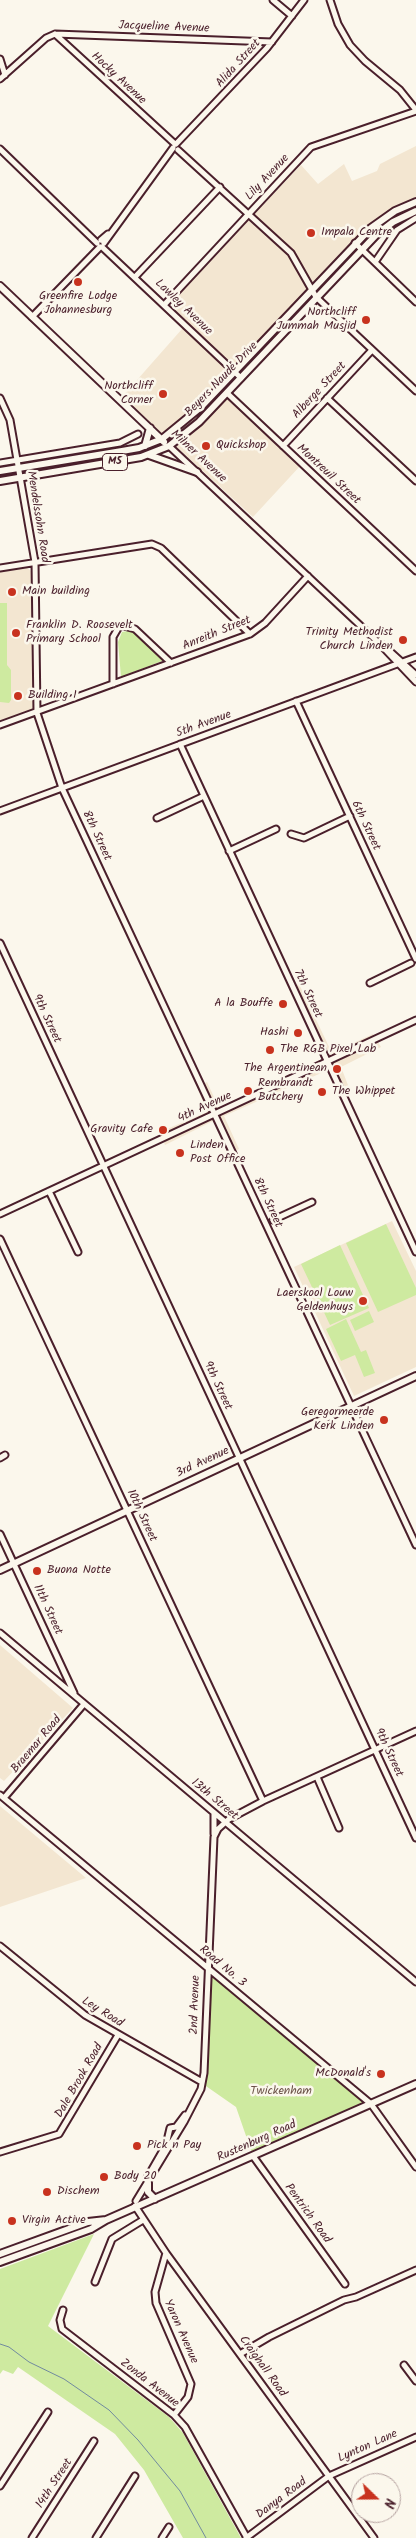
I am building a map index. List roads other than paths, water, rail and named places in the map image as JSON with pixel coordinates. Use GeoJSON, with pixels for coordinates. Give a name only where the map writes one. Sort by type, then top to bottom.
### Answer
{"type":"FeatureCollection","features":[{"type":"Feature","properties":{"kind":"main road","name":"Beyers Naudé Drive"},"geometry":{"type":"LineString","coordinates":[[0,471],[145,446],[162,439],[189,419],[355,243],[385,217],[416,202]]}},
{"type":"Feature","properties":{"kind":"main road","name":"Beyers Naudé Drive"},"geometry":{"type":"LineString","coordinates":[[0,481],[148,455],[168,446],[192,428],[227,393],[361,249],[394,222],[416,211]]}},
{"type":"Feature","properties":{"kind":"main road","name":"Milner Avenue"},"geometry":{"type":"LineString","coordinates":[[0,286],[168,446]]}},
{"type":"Feature","properties":{"kind":"main road"},"geometry":{"type":"LineString","coordinates":[[145,446],[150,428]]}},
{"type":"Feature","properties":{"kind":"main road"},"geometry":{"type":"LineString","coordinates":[[148,455],[170,461],[197,472]]}},
{"type":"Feature","properties":{"kind":"main road","name":"3rd Avenue"},"geometry":{"type":"LineString","coordinates":[[0,1570],[416,1376]]}},
{"type":"Feature","properties":{"kind":"main road","name":"Rustenburg Road"},"geometry":{"type":"LineString","coordinates":[[0,2262],[91,2229],[135,2204],[155,2199],[416,2084]]}},
{"type":"Feature","properties":{"kind":"main road"},"geometry":{"type":"LineString","coordinates":[[148,2184],[148,2192],[155,2199]]}},
{"type":"Feature","properties":{"kind":"main road","name":"Rustenburg Road"},"geometry":{"type":"LineString","coordinates":[[0,2254],[88,2222],[106,2220]]}},
{"type":"Feature","properties":{"kind":"street"},"geometry":{"type":"LineString","coordinates":[[273,0],[292,16]]}},
{"type":"Feature","properties":{"kind":"street","name":"Alida Street"},"geometry":{"type":"LineString","coordinates":[[32,317],[100,244],[176,147],[272,42],[304,0]]}},
{"type":"Feature","properties":{"kind":"street"},"geometry":{"type":"LineString","coordinates":[[330,0],[338,24],[354,49],[396,86],[416,110]]}},
{"type":"Feature","properties":{"kind":"street"},"geometry":{"type":"LineString","coordinates":[[0,79],[46,38],[55,34]]}},
{"type":"Feature","properties":{"kind":"street","name":"Jacqueline Avenue"},"geometry":{"type":"LineString","coordinates":[[55,34],[272,42]]}},
{"type":"Feature","properties":{"kind":"street","name":"Hocky Avenue"},"geometry":{"type":"LineString","coordinates":[[55,34],[293,256],[316,297],[416,391]]}},
{"type":"Feature","properties":{"kind":"street"},"geometry":{"type":"LineString","coordinates":[[0,59],[5,75]]}},
{"type":"Feature","properties":{"kind":"street","name":"Lily Avenue"},"geometry":{"type":"LineString","coordinates":[[165,304],[314,145],[416,110]]}},
{"type":"Feature","properties":{"kind":"street","name":"Lawley Avenue"},"geometry":{"type":"LineString","coordinates":[[0,149],[241,378]]}},
{"type":"Feature","properties":{"kind":"street"},"geometry":{"type":"LineString","coordinates":[[135,277],[220,187]]}},
{"type":"Feature","properties":{"kind":"street"},"geometry":{"type":"LineString","coordinates":[[375,262],[397,230],[416,218]]}},
{"type":"Feature","properties":{"kind":"street"},"geometry":{"type":"LineString","coordinates":[[355,243],[416,302]]}},
{"type":"Feature","properties":{"kind":"street","name":"Alberge Street"},"geometry":{"type":"LineString","coordinates":[[283,446],[372,350]]}},
{"type":"Feature","properties":{"kind":"street","name":"Montreuil Street"},"geometry":{"type":"LineString","coordinates":[[227,393],[416,571]]}},
{"type":"Feature","properties":{"kind":"street","name":"Mendelssohn Road"},"geometry":{"type":"LineString","coordinates":[[0,398],[9,413],[35,562],[37,713],[62,788]]}},
{"type":"Feature","properties":{"kind":"street"},"geometry":{"type":"LineString","coordinates":[[327,398],[416,481]]}},
{"type":"Feature","properties":{"kind":"street"},"geometry":{"type":"LineString","coordinates":[[0,463],[120,443],[138,434]]}},
{"type":"Feature","properties":{"kind":"street","name":"Milner Avenue"},"geometry":{"type":"LineString","coordinates":[[168,446],[400,663]]}},
{"type":"Feature","properties":{"kind":"street"},"geometry":{"type":"LineString","coordinates":[[0,568],[152,544],[161,548],[250,634]]}},
{"type":"Feature","properties":{"kind":"street","name":"Anreith Street"},"geometry":{"type":"LineString","coordinates":[[0,725],[250,634],[265,623],[308,576]]}},
{"type":"Feature","properties":{"kind":"street","name":"Anreith Street"},"geometry":{"type":"LineString","coordinates":[[113,684],[113,638],[115,631],[120,625],[135,630],[171,663]]}},
{"type":"Feature","properties":{"kind":"street","name":"5th Avenue"},"geometry":{"type":"LineString","coordinates":[[0,811],[416,657]]}},
{"type":"Feature","properties":{"kind":"street"},"geometry":{"type":"LineString","coordinates":[[400,663],[416,675]]}},
{"type":"Feature","properties":{"kind":"street"},"geometry":{"type":"LineString","coordinates":[[400,663],[416,682]]}},
{"type":"Feature","properties":{"kind":"street","name":"6th Street"},"geometry":{"type":"LineString","coordinates":[[296,701],[416,959]]}},
{"type":"Feature","properties":{"kind":"street","name":"7th Street"},"geometry":{"type":"LineString","coordinates":[[180,744],[416,1252]]}},
{"type":"Feature","properties":{"kind":"street","name":"8th Street"},"geometry":{"type":"LineString","coordinates":[[62,788],[416,1545]]}},
{"type":"Feature","properties":{"kind":"street"},"geometry":{"type":"LineString","coordinates":[[158,818],[204,796]]}},
{"type":"Feature","properties":{"kind":"street"},"geometry":{"type":"LineString","coordinates":[[291,834],[304,838],[350,816]]}},
{"type":"Feature","properties":{"kind":"street"},"geometry":{"type":"LineString","coordinates":[[229,851],[276,830]]}},
{"type":"Feature","properties":{"kind":"street","name":"9th Street"},"geometry":{"type":"LineString","coordinates":[[0,943],[416,1838]]}},
{"type":"Feature","properties":{"kind":"street"},"geometry":{"type":"LineString","coordinates":[[370,982],[411,964]]}},
{"type":"Feature","properties":{"kind":"street","name":"4th Avenue"},"geometry":{"type":"LineString","coordinates":[[1,1215],[416,1020]]}},
{"type":"Feature","properties":{"kind":"street"},"geometry":{"type":"LineString","coordinates":[[49,1191],[78,1252]]}},
{"type":"Feature","properties":{"kind":"street"},"geometry":{"type":"LineString","coordinates":[[273,1220],[312,1202]]}},
{"type":"Feature","properties":{"kind":"street","name":"10th Street"},"geometry":{"type":"LineString","coordinates":[[0,1238],[263,1801]]}},
{"type":"Feature","properties":{"kind":"street","name":"11th Street"},"geometry":{"type":"LineString","coordinates":[[0,1534],[76,1695]]}},
{"type":"Feature","properties":{"kind":"street","name":"13th Street"},"geometry":{"type":"LineString","coordinates":[[0,1633],[416,1982]]}},
{"type":"Feature","properties":{"kind":"street","name":"Braemar Road"},"geometry":{"type":"LineString","coordinates":[[2,1796],[84,1704]]}},
{"type":"Feature","properties":{"kind":"street","name":"2nd Avenue"},"geometry":{"type":"LineString","coordinates":[[214,1838],[224,1822],[263,1801],[416,1731]]}},
{"type":"Feature","properties":{"kind":"street"},"geometry":{"type":"LineString","coordinates":[[317,1777],[339,1828]]}},
{"type":"Feature","properties":{"kind":"street","name":"Road No. 3"},"geometry":{"type":"LineString","coordinates":[[2,1796],[371,2104],[416,2167]]}},
{"type":"Feature","properties":{"kind":"street","name":"2nd Avenue"},"geometry":{"type":"LineString","coordinates":[[135,2204],[200,2092],[208,1968],[214,1813]]}},
{"type":"Feature","properties":{"kind":"street","name":"Ley Road"},"geometry":{"type":"LineString","coordinates":[[0,1946],[69,2003],[118,2035],[202,2082]]}},
{"type":"Feature","properties":{"kind":"street","name":"Dale Brook Road"},"geometry":{"type":"LineString","coordinates":[[0,2152],[59,2134],[118,2035]]}},
{"type":"Feature","properties":{"kind":"street","name":"2nd Avenue"},"geometry":{"type":"LineString","coordinates":[[135,2204],[166,2145],[170,2128],[177,2130]]}},
{"type":"Feature","properties":{"kind":"street","name":"Pentrich Road"},"geometry":{"type":"LineString","coordinates":[[253,2156],[345,2284]]}},
{"type":"Feature","properties":{"kind":"street","name":"Craighall Road"},"geometry":{"type":"LineString","coordinates":[[135,2204],[143,2220],[166,2253],[374,2538]]}},
{"type":"Feature","properties":{"kind":"street"},"geometry":{"type":"LineString","coordinates":[[95,2282],[112,2239],[143,2220]]}},
{"type":"Feature","properties":{"kind":"street","name":"Yaron Avenue"},"geometry":{"type":"LineString","coordinates":[[166,2253],[155,2292],[156,2303],[191,2384],[188,2397],[174,2415]]}},
{"type":"Feature","properties":{"kind":"street"},"geometry":{"type":"LineString","coordinates":[[240,2354],[273,2334],[344,2300],[356,2297],[416,2270]]}},
{"type":"Feature","properties":{"kind":"street","name":"Zonda Avenue"},"geometry":{"type":"LineString","coordinates":[[63,2310],[60,2324],[62,2329],[174,2415],[192,2438],[246,2538]]}},
{"type":"Feature","properties":{"kind":"street"},"geometry":{"type":"LineString","coordinates":[[404,2365],[416,2381]]}},
{"type":"Feature","properties":{"kind":"street"},"geometry":{"type":"LineString","coordinates":[[0,2486],[48,2412]]}},
{"type":"Feature","properties":{"kind":"street","name":"Lynton Lane"},"geometry":{"type":"LineString","coordinates":[[329,2476],[416,2437]]}},
{"type":"Feature","properties":{"kind":"street","name":"14th Street"},"geometry":{"type":"LineString","coordinates":[[32,2538],[94,2441]]}},
{"type":"Feature","properties":{"kind":"street"},"geometry":{"type":"LineString","coordinates":[[96,2538],[135,2476]]}},
{"type":"Feature","properties":{"kind":"street","name":"Danya Road"},"geometry":{"type":"LineString","coordinates":[[246,2538],[329,2476]]}},
{"type":"Feature","properties":{"kind":"street"},"geometry":{"type":"LineString","coordinates":[[162,2538],[169,2527]]}},
{"type":"Feature","properties":{"kind":"waterway"},"geometry":{"type":"LineString","coordinates":[[0,2344],[9,2347],[29,2362],[64,2379],[109,2410],[138,2440],[180,2491],[206,2538]]}},
{"type":"Feature","properties":{"kind":"place","name":"Impala Centre"},"geometry":{"type":"Point","coordinates":[311,233]}},
{"type":"Feature","properties":{"kind":"place","name":"Greenfire Lodge Johannesburg"},"geometry":{"type":"Point","coordinates":[78,282]}},
{"type":"Feature","properties":{"kind":"place","name":"Northcliff Jummah Musjid"},"geometry":{"type":"Point","coordinates":[366,320]}},
{"type":"Feature","properties":{"kind":"place","name":"Northcliff Corner"},"geometry":{"type":"Point","coordinates":[163,394]}},
{"type":"Feature","properties":{"kind":"place","name":"Quickshop"},"geometry":{"type":"Point","coordinates":[206,446]}},
{"type":"Feature","properties":{"kind":"place","name":"Main building"},"geometry":{"type":"Point","coordinates":[12,592]}},
{"type":"Feature","properties":{"kind":"place","name":"Franklin D. Roosevelt Primary School"},"geometry":{"type":"Point","coordinates":[16,633]}},
{"type":"Feature","properties":{"kind":"place","name":"Trinity Methodist Church Linden"},"geometry":{"type":"Point","coordinates":[403,640]}},
{"type":"Feature","properties":{"kind":"place","name":"Building 1"},"geometry":{"type":"Point","coordinates":[18,696]}},
{"type":"Feature","properties":{"kind":"place","name":"A la Bouffe"},"geometry":{"type":"Point","coordinates":[283,1004]}},
{"type":"Feature","properties":{"kind":"place","name":"Hashi"},"geometry":{"type":"Point","coordinates":[298,1033]}},
{"type":"Feature","properties":{"kind":"place","name":"The RGB Pixel Lab"},"geometry":{"type":"Point","coordinates":[270,1050]}},
{"type":"Feature","properties":{"kind":"place","name":"The Argentinean"},"geometry":{"type":"Point","coordinates":[337,1069]}},
{"type":"Feature","properties":{"kind":"place","name":"Rembrandt Butchery"},"geometry":{"type":"Point","coordinates":[248,1091]}},
{"type":"Feature","properties":{"kind":"place","name":"The Whippet"},"geometry":{"type":"Point","coordinates":[322,1092]}},
{"type":"Feature","properties":{"kind":"place","name":"Gravity Cafe"},"geometry":{"type":"Point","coordinates":[163,1130]}},
{"type":"Feature","properties":{"kind":"place","name":"Linden Post Office"},"geometry":{"type":"Point","coordinates":[180,1153]}},
{"type":"Feature","properties":{"kind":"place","name":"Laerskool Louw Geldenhuys"},"geometry":{"type":"Point","coordinates":[363,1301]}},
{"type":"Feature","properties":{"kind":"place","name":"Geregormeerde Kerk Linden"},"geometry":{"type":"Point","coordinates":[384,1420]}},
{"type":"Feature","properties":{"kind":"place","name":"Buona Notte"},"geometry":{"type":"Point","coordinates":[37,1571]}},
{"type":"Feature","properties":{"kind":"place","name":"McDonald's"},"geometry":{"type":"Point","coordinates":[381,2074]}},
{"type":"Feature","properties":{"kind":"place","name":"Pick n Pay"},"geometry":{"type":"Point","coordinates":[137,2146]}},
{"type":"Feature","properties":{"kind":"place","name":"Body 20"},"geometry":{"type":"Point","coordinates":[104,2177]}},
{"type":"Feature","properties":{"kind":"place","name":"Dischem"},"geometry":{"type":"Point","coordinates":[47,2192]}},
{"type":"Feature","properties":{"kind":"place","name":"Virgin Active"},"geometry":{"type":"Point","coordinates":[12,2221]}},
{"type":"Feature","properties":{"kind":"park label","name":"Twickenham"},"geometry":{"type":"Point","coordinates":[281,2092]}}]}
